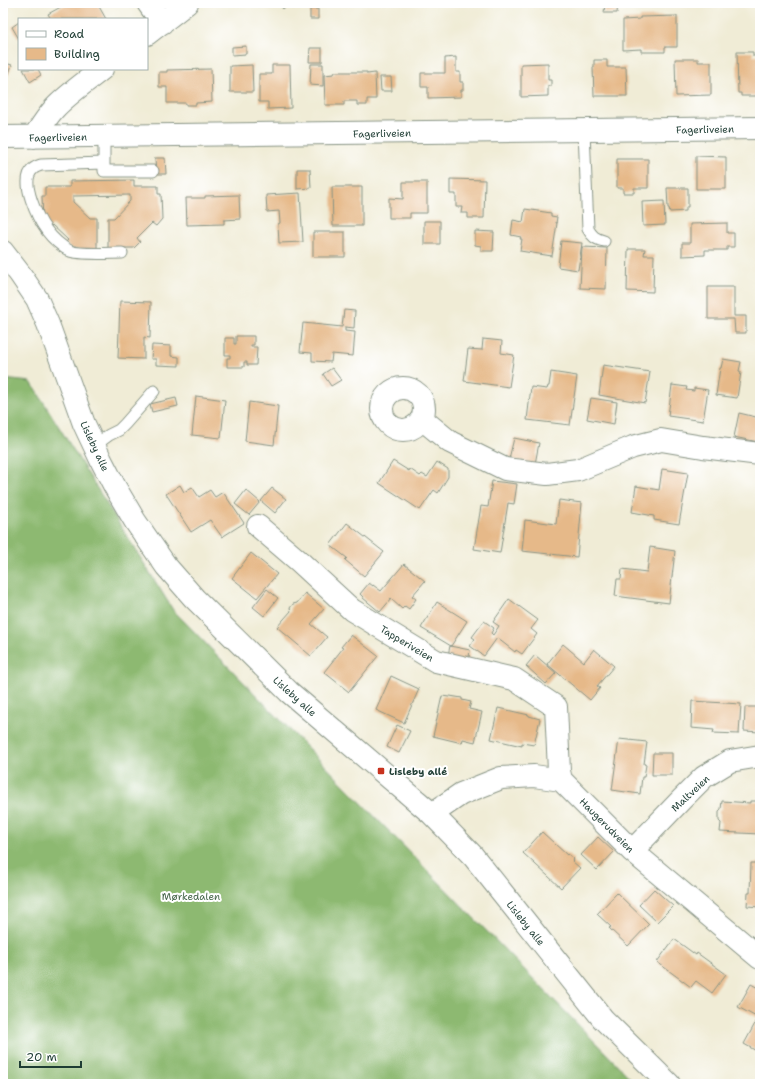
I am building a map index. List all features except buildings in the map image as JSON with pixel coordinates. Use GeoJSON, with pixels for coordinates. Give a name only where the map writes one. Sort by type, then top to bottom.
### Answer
{"type":"FeatureCollection","features":[{"type":"Feature","properties":{"kind":"street"},"geometry":{"type":"LineString","coordinates":[[148,3],[154,29],[187,3]]}},
{"type":"Feature","properties":{"kind":"street"},"geometry":{"type":"LineString","coordinates":[[34,137],[54,109],[72,92],[101,70]]}},
{"type":"Feature","properties":{"kind":"street","name":"Fagerliveien"},"geometry":{"type":"LineString","coordinates":[[3,137],[104,137],[760,128]]}},
{"type":"Feature","properties":{"kind":"street","name":"Lisleby alle"},"geometry":{"type":"LineString","coordinates":[[3,252],[37,299],[48,324],[84,424],[115,487],[135,521],[166,566],[194,598],[289,692],[432,814],[473,856],[603,1019],[669,1084]]}},
{"type":"Feature","properties":{"kind":"street"},"geometry":{"type":"LineString","coordinates":[[422,419],[450,442],[505,469],[547,474],[578,470],[633,447],[661,440],[760,454]]}},
{"type":"Feature","properties":{"kind":"street","name":"Tapperiveien"},"geometry":{"type":"LineString","coordinates":[[258,526],[352,610],[436,661],[514,679],[556,707],[559,771],[561,780]]}},
{"type":"Feature","properties":{"kind":"street","name":"Maltveien"},"geometry":{"type":"LineString","coordinates":[[632,851],[704,777],[730,761],[760,756]]}},
{"type":"Feature","properties":{"kind":"street"},"geometry":{"type":"LineString","coordinates":[[432,814],[461,794],[501,778],[534,776],[561,780]]}},
{"type":"Feature","properties":{"kind":"street","name":"Haugerudveien"},"geometry":{"type":"LineString","coordinates":[[561,780],[632,851],[760,958]]}},
{"type":"Feature","properties":{"kind":"lane"},"geometry":{"type":"LineString","coordinates":[[584,131],[588,229],[592,236],[604,241]]}},
{"type":"Feature","properties":{"kind":"lane"},"geometry":{"type":"LineString","coordinates":[[104,137],[104,171],[153,171]]}},
{"type":"Feature","properties":{"kind":"lane"},"geometry":{"type":"LineString","coordinates":[[104,163],[41,165],[32,169],[29,173],[28,185],[32,202],[40,220],[58,243],[70,251],[79,253],[122,253]]}},
{"type":"Feature","properties":{"kind":"lane"},"geometry":{"type":"LineString","coordinates":[[94,446],[119,430],[154,391]]}},
{"type":"Feature","properties":{"kind":"green space","name":"Mørkedalen"},"geometry":{"type":"Polygon","coordinates":[[[3,379],[31,382],[173,610],[636,1084],[3,1084],[3,379]]]}},
{"type":"Feature","properties":{"kind":"place","name":"Lisleby allé"},"geometry":{"type":"Point","coordinates":[381,771]}}]}
